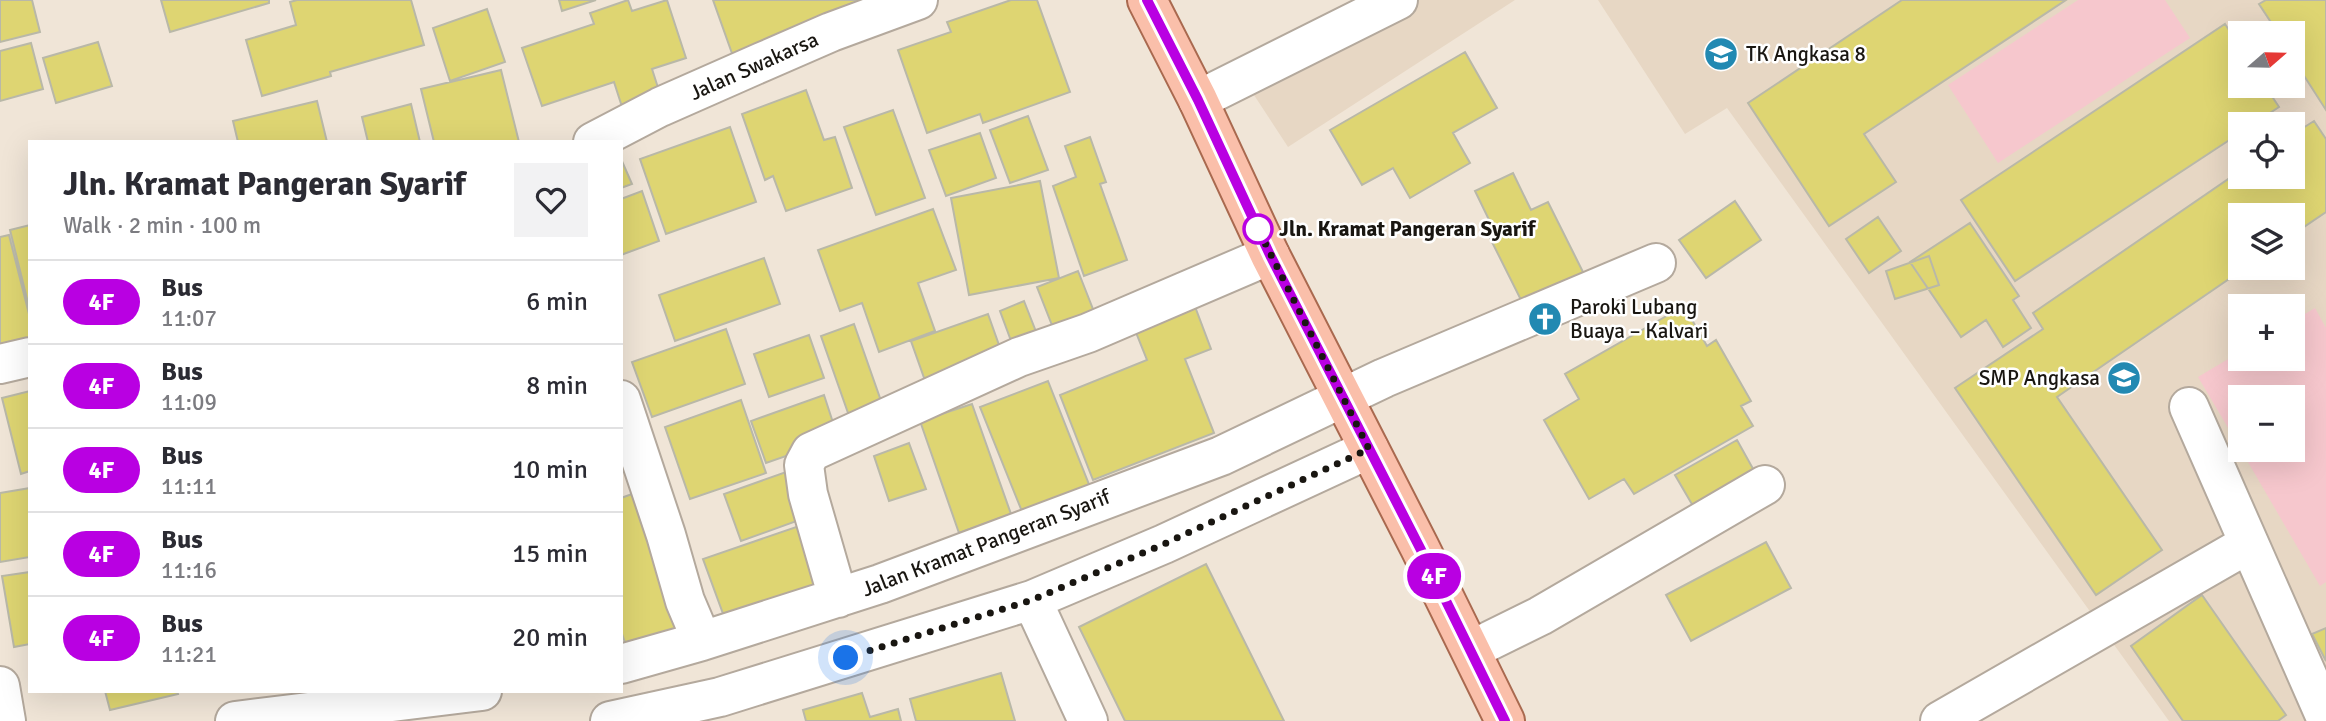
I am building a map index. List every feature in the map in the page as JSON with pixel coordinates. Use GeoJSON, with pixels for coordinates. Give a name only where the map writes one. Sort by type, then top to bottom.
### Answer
{"type":"FeatureCollection","features":[{"type":"Feature","properties":{"kind":"main road"},"geometry":{"type":"LineString","coordinates":[[1147,0],[1198,100],[1270,255],[1505,721]]}},
{"type":"Feature","properties":{"kind":"street","name":"Jalan Swakarsa"},"geometry":{"type":"LineString","coordinates":[[597,140],[660,107],[774,57],[918,0]]}},
{"type":"Feature","properties":{"kind":"street"},"geometry":{"type":"LineString","coordinates":[[1198,100],[1398,0]]}},
{"type":"Feature","properties":{"kind":"street"},"geometry":{"type":"LineString","coordinates":[[838,598],[808,494],[804,466],[811,452],[1019,357],[1088,333],[1270,255]]}},
{"type":"Feature","properties":{"kind":"street","name":"Jalan Kramat Pangeran Syarif"},"geometry":{"type":"LineString","coordinates":[[623,663],[838,598],[1221,456],[1342,398],[1656,263]]}},
{"type":"Feature","properties":{"kind":"street"},"geometry":{"type":"LineString","coordinates":[[0,364],[28,357]]}},
{"type":"Feature","properties":{"kind":"street"},"geometry":{"type":"LineString","coordinates":[[623,406],[685,601],[702,641]]}},
{"type":"Feature","properties":{"kind":"street"},"geometry":{"type":"LineString","coordinates":[[2189,407],[2326,718]]}},
{"type":"Feature","properties":{"kind":"street"},"geometry":{"type":"LineString","coordinates":[[610,721],[720,697],[1032,600],[1175,539],[1369,449]]}},
{"type":"Feature","properties":{"kind":"street"},"geometry":{"type":"LineString","coordinates":[[1471,650],[1540,616],[1765,485]]}},
{"type":"Feature","properties":{"kind":"street"},"geometry":{"type":"LineString","coordinates":[[1940,721],[2248,544]]}},
{"type":"Feature","properties":{"kind":"street"},"geometry":{"type":"LineString","coordinates":[[1032,600],[1088,721]]}},
{"type":"Feature","properties":{"kind":"street"},"geometry":{"type":"LineString","coordinates":[[0,686],[6,721]]}},
{"type":"Feature","properties":{"kind":"street"},"geometry":{"type":"LineString","coordinates":[[234,721],[465,693]]}},
{"type":"Feature","properties":{"kind":"shaded area"},"geometry":{"type":"Polygon","coordinates":[[[1394,0],[1515,0],[1288,147],[1252,92],[1394,0]]]}},
{"type":"Feature","properties":{"kind":"shaded area","name":"SMP Angkasa"},"geometry":{"type":"Polygon","coordinates":[[[1598,0],[2326,0],[2326,721],[2169,721],[1727,108],[1685,134],[1598,0]]]}},
{"type":"Feature","properties":{"kind":"shaded area"},"geometry":{"type":"Polygon","coordinates":[[[2078,0],[2165,0],[2190,38],[1998,163],[1948,85],[2078,0]]]}},
{"type":"Feature","properties":{"kind":"shaded area"},"geometry":{"type":"Polygon","coordinates":[[[2315,308],[2326,328],[2326,582],[2320,586],[2248,462],[2305,462],[2305,385],[2228,385],[2228,428],[2198,377],[2228,359],[2228,371],[2305,371],[2305,314],[2315,308]]]}},
{"type":"Feature","properties":{"kind":"building"},"geometry":{"type":"Polygon","coordinates":[[[0,0],[32,0],[40,32],[0,42],[0,0]]]}},
{"type":"Feature","properties":{"kind":"building"},"geometry":{"type":"Polygon","coordinates":[[[161,0],[269,0],[269,3],[170,32],[161,0]]]}},
{"type":"Feature","properties":{"kind":"building"},"geometry":{"type":"Polygon","coordinates":[[[411,0],[424,45],[330,72],[331,76],[262,96],[246,40],[296,25],[290,2],[411,0]]]}},
{"type":"Feature","properties":{"kind":"building"},"geometry":{"type":"Polygon","coordinates":[[[559,0],[596,0],[562,11],[559,0]]]}},
{"type":"Feature","properties":{"kind":"building"},"geometry":{"type":"Polygon","coordinates":[[[628,0],[632,11],[667,0],[686,58],[652,69],[662,100],[624,113],[614,82],[542,106],[522,48],[594,24],[590,13],[628,0]]]}},
{"type":"Feature","properties":{"kind":"building"},"geometry":{"type":"Polygon","coordinates":[[[713,0],[896,0],[734,59],[713,0]]]}},
{"type":"Feature","properties":{"kind":"building"},"geometry":{"type":"Polygon","coordinates":[[[1011,0],[1037,0],[1070,92],[983,123],[980,114],[927,133],[898,50],[951,32],[947,22],[1011,0]]]}},
{"type":"Feature","properties":{"kind":"building"},"geometry":{"type":"Polygon","coordinates":[[[1902,0],[2066,0],[1864,134],[1896,182],[1829,226],[1748,103],[1902,0]]]}},
{"type":"Feature","properties":{"kind":"building"},"geometry":{"type":"Polygon","coordinates":[[[2266,0],[2326,0],[2326,110],[2305,77],[2305,21],[2270,21],[2259,4],[2266,0]]]}},
{"type":"Feature","properties":{"kind":"building"},"geometry":{"type":"Polygon","coordinates":[[[487,9],[505,62],[450,81],[433,28],[487,9]]]}},
{"type":"Feature","properties":{"kind":"building"},"geometry":{"type":"Polygon","coordinates":[[[2225,24],[2228,29],[2228,98],[2273,98],[2279,107],[2271,112],[2228,112],[2228,141],[2015,281],[1961,200],[2225,24]]]}},
{"type":"Feature","properties":{"kind":"building"},"geometry":{"type":"Polygon","coordinates":[[[98,42],[112,86],[56,103],[43,58],[98,42]]]}},
{"type":"Feature","properties":{"kind":"building"},"geometry":{"type":"Polygon","coordinates":[[[31,43],[43,89],[0,101],[0,51],[31,43]]]}},
{"type":"Feature","properties":{"kind":"building"},"geometry":{"type":"Polygon","coordinates":[[[1465,52],[1497,108],[1453,133],[1470,163],[1410,198],[1393,168],[1362,185],[1330,130],[1465,52]]]}},
{"type":"Feature","properties":{"kind":"building"},"geometry":{"type":"Polygon","coordinates":[[[501,70],[518,140],[434,140],[421,89],[501,70]]]}},
{"type":"Feature","properties":{"kind":"building"},"geometry":{"type":"Polygon","coordinates":[[[806,90],[824,140],[835,137],[852,188],[786,211],[773,176],[765,180],[742,114],[806,90]]]}},
{"type":"Feature","properties":{"kind":"building"},"geometry":{"type":"Polygon","coordinates":[[[317,101],[327,140],[238,140],[233,121],[317,101]]]}},
{"type":"Feature","properties":{"kind":"building"},"geometry":{"type":"Polygon","coordinates":[[[411,104],[420,140],[368,140],[362,117],[411,104]]]}},
{"type":"Feature","properties":{"kind":"building"},"geometry":{"type":"Polygon","coordinates":[[[893,110],[925,198],[876,215],[844,127],[893,110]]]}},
{"type":"Feature","properties":{"kind":"building"},"geometry":{"type":"Polygon","coordinates":[[[1028,116],[1048,170],[1010,183],[990,130],[1028,116]]]}},
{"type":"Feature","properties":{"kind":"building"},"geometry":{"type":"Polygon","coordinates":[[[2314,121],[2326,139],[2326,212],[2305,226],[2305,203],[2228,203],[2228,280],[2057,397],[2162,550],[2096,595],[1955,388],[2043,329],[2033,313],[2228,179],[2228,189],[2305,189],[2305,127],[2314,121]]]}},
{"type":"Feature","properties":{"kind":"building"},"geometry":{"type":"Polygon","coordinates":[[[730,127],[756,202],[666,234],[640,159],[730,127]]]}},
{"type":"Feature","properties":{"kind":"building"},"geometry":{"type":"Polygon","coordinates":[[[980,133],[996,178],[946,196],[929,150],[980,133]]]}},
{"type":"Feature","properties":{"kind":"building"},"geometry":{"type":"Polygon","coordinates":[[[1090,137],[1106,182],[1100,184],[1127,260],[1084,276],[1053,186],[1076,177],[1065,146],[1090,137]]]}},
{"type":"Feature","properties":{"kind":"building"},"geometry":{"type":"Polygon","coordinates":[[[623,164],[632,184],[623,187],[623,164]]]}},
{"type":"Feature","properties":{"kind":"building"},"geometry":{"type":"Polygon","coordinates":[[[1513,173],[1531,210],[1548,202],[1586,278],[1525,308],[1487,232],[1493,228],[1475,191],[1513,173]]]}},
{"type":"Feature","properties":{"kind":"building"},"geometry":{"type":"Polygon","coordinates":[[[1040,181],[1059,278],[969,295],[951,198],[1040,181]]]}},
{"type":"Feature","properties":{"kind":"building"},"geometry":{"type":"Polygon","coordinates":[[[642,191],[659,241],[623,254],[623,198],[642,191]]]}},
{"type":"Feature","properties":{"kind":"building"},"geometry":{"type":"Polygon","coordinates":[[[1735,201],[1761,240],[1706,278],[1679,240],[1735,201]]]}},
{"type":"Feature","properties":{"kind":"building"},"geometry":{"type":"Polygon","coordinates":[[[933,209],[956,270],[918,283],[935,331],[879,352],[862,303],[840,311],[818,250],[933,209]]]}},
{"type":"Feature","properties":{"kind":"building"},"geometry":{"type":"Polygon","coordinates":[[[1878,217],[1901,251],[1869,273],[1846,239],[1878,217]]]}},
{"type":"Feature","properties":{"kind":"building"},"geometry":{"type":"Polygon","coordinates":[[[1970,223],[2019,296],[2013,300],[2031,328],[2003,347],[1986,320],[1961,337],[1910,262],[1970,223]]]}},
{"type":"Feature","properties":{"kind":"building"},"geometry":{"type":"Polygon","coordinates":[[[28,226],[28,303],[10,230],[28,226]]]}},
{"type":"Feature","properties":{"kind":"building"},"geometry":{"type":"Polygon","coordinates":[[[9,235],[28,310],[28,341],[0,348],[0,237],[9,235]]]}},
{"type":"Feature","properties":{"kind":"building"},"geometry":{"type":"Polygon","coordinates":[[[1929,256],[1939,285],[1895,299],[1886,271],[1929,256]]]}},
{"type":"Feature","properties":{"kind":"building"},"geometry":{"type":"Polygon","coordinates":[[[764,258],[780,304],[675,341],[659,295],[764,258]]]}},
{"type":"Feature","properties":{"kind":"building"},"geometry":{"type":"Polygon","coordinates":[[[1078,271],[1100,327],[1059,343],[1037,287],[1078,271]]]}},
{"type":"Feature","properties":{"kind":"building"},"geometry":{"type":"Polygon","coordinates":[[[1191,296],[1211,349],[1185,359],[1214,433],[1093,480],[1060,395],[1147,360],[1131,320],[1191,296]]]}},
{"type":"Feature","properties":{"kind":"building"},"geometry":{"type":"Polygon","coordinates":[[[1024,301],[1042,347],[1017,357],[1000,311],[1024,301]]]}},
{"type":"Feature","properties":{"kind":"building"},"geometry":{"type":"Polygon","coordinates":[[[1684,306],[1707,346],[1716,340],[1751,401],[1741,406],[1753,426],[1634,494],[1624,479],[1589,499],[1544,420],[1579,399],[1565,374],[1684,306]]]}},
{"type":"Feature","properties":{"kind":"building"},"geometry":{"type":"Polygon","coordinates":[[[988,314],[1005,362],[928,389],[911,341],[988,314]]]}},
{"type":"Feature","properties":{"kind":"building"},"geometry":{"type":"Polygon","coordinates":[[[854,324],[887,418],[854,430],[821,336],[854,324]]]}},
{"type":"Feature","properties":{"kind":"building"},"geometry":{"type":"Polygon","coordinates":[[[726,329],[745,384],[652,417],[632,362],[726,329]]]}},
{"type":"Feature","properties":{"kind":"building"},"geometry":{"type":"Polygon","coordinates":[[[809,335],[824,378],[769,397],[754,354],[809,335]]]}},
{"type":"Feature","properties":{"kind":"building"},"geometry":{"type":"Polygon","coordinates":[[[1048,381],[1090,487],[1023,514],[980,407],[1048,381]]]}},
{"type":"Feature","properties":{"kind":"building"},"geometry":{"type":"Polygon","coordinates":[[[28,392],[28,472],[21,474],[2,398],[28,392]]]}},
{"type":"Feature","properties":{"kind":"building"},"geometry":{"type":"Polygon","coordinates":[[[824,395],[838,438],[766,463],[751,421],[824,395]]]}},
{"type":"Feature","properties":{"kind":"building"},"geometry":{"type":"Polygon","coordinates":[[[741,400],[766,473],[690,499],[665,427],[741,400]]]}},
{"type":"Feature","properties":{"kind":"building"},"geometry":{"type":"Polygon","coordinates":[[[972,404],[1011,514],[959,533],[920,421],[972,404]]]}},
{"type":"Feature","properties":{"kind":"building"},"geometry":{"type":"Polygon","coordinates":[[[1737,440],[1761,483],[1700,518],[1675,475],[1737,440]]]}},
{"type":"Feature","properties":{"kind":"building"},"geometry":{"type":"Polygon","coordinates":[[[909,443],[926,489],[889,501],[874,456],[909,443]]]}},
{"type":"Feature","properties":{"kind":"building"},"geometry":{"type":"Polygon","coordinates":[[[789,471],[805,518],[741,541],[724,494],[789,471]]]}},
{"type":"Feature","properties":{"kind":"building"},"geometry":{"type":"Polygon","coordinates":[[[28,488],[28,557],[0,562],[0,493],[28,488]]]}},
{"type":"Feature","properties":{"kind":"building"},"geometry":{"type":"Polygon","coordinates":[[[643,490],[692,629],[628,651],[623,637],[623,497],[643,490]]]}},
{"type":"Feature","properties":{"kind":"building"},"geometry":{"type":"Polygon","coordinates":[[[808,523],[833,595],[729,630],[703,559],[808,523]]]}},
{"type":"Feature","properties":{"kind":"building"},"geometry":{"type":"Polygon","coordinates":[[[1766,542],[1791,588],[1691,641],[1666,595],[1766,542]]]}},
{"type":"Feature","properties":{"kind":"building"},"geometry":{"type":"Polygon","coordinates":[[[1206,564],[1284,721],[1125,721],[1079,627],[1206,564]]]}},
{"type":"Feature","properties":{"kind":"building"},"geometry":{"type":"Polygon","coordinates":[[[28,572],[28,644],[14,647],[2,576],[28,572]]]}},
{"type":"Feature","properties":{"kind":"building"},"geometry":{"type":"Polygon","coordinates":[[[2202,595],[2286,715],[2278,721],[2183,721],[2131,646],[2202,595]]]}},
{"type":"Feature","properties":{"kind":"building"},"geometry":{"type":"Polygon","coordinates":[[[2326,628],[2326,661],[2312,634],[2326,628]]]}},
{"type":"Feature","properties":{"kind":"building"},"geometry":{"type":"Polygon","coordinates":[[[1001,673],[1015,721],[916,721],[910,699],[1001,673]]]}},
{"type":"Feature","properties":{"kind":"building"},"geometry":{"type":"Polygon","coordinates":[[[106,693],[178,694],[110,710],[106,693]]]}},
{"type":"Feature","properties":{"kind":"building"},"geometry":{"type":"Polygon","coordinates":[[[862,693],[870,717],[898,709],[901,721],[806,721],[803,710],[862,693]]]}},
{"type":"Feature","properties":{"kind":"bus line","name":"4F"},"geometry":{"type":"LineString","coordinates":[[1147,0],[1198,100],[1270,255],[1505,721]]}},
{"type":"Feature","properties":{"kind":"place","name":"TK Angkasa 8"},"geometry":{"type":"Point","coordinates":[1721,54]}},
{"type":"Feature","properties":{"kind":"place","name":"Jln. Kramat Pangeran Syarif"},"geometry":{"type":"Point","coordinates":[1258,229]}},
{"type":"Feature","properties":{"kind":"place","name":"Paroki Lubang Buaya – Kalvari"},"geometry":{"type":"Point","coordinates":[1545,319]}},
{"type":"Feature","properties":{"kind":"place","name":"SMP Angkasa"},"geometry":{"type":"Point","coordinates":[2124,378]}},
{"type":"Feature","properties":{"kind":"route"},"geometry":{"type":"LineString","coordinates":[[846,658],[1032,600],[1164,544],[1369,449],[1258,229]]}}]}
